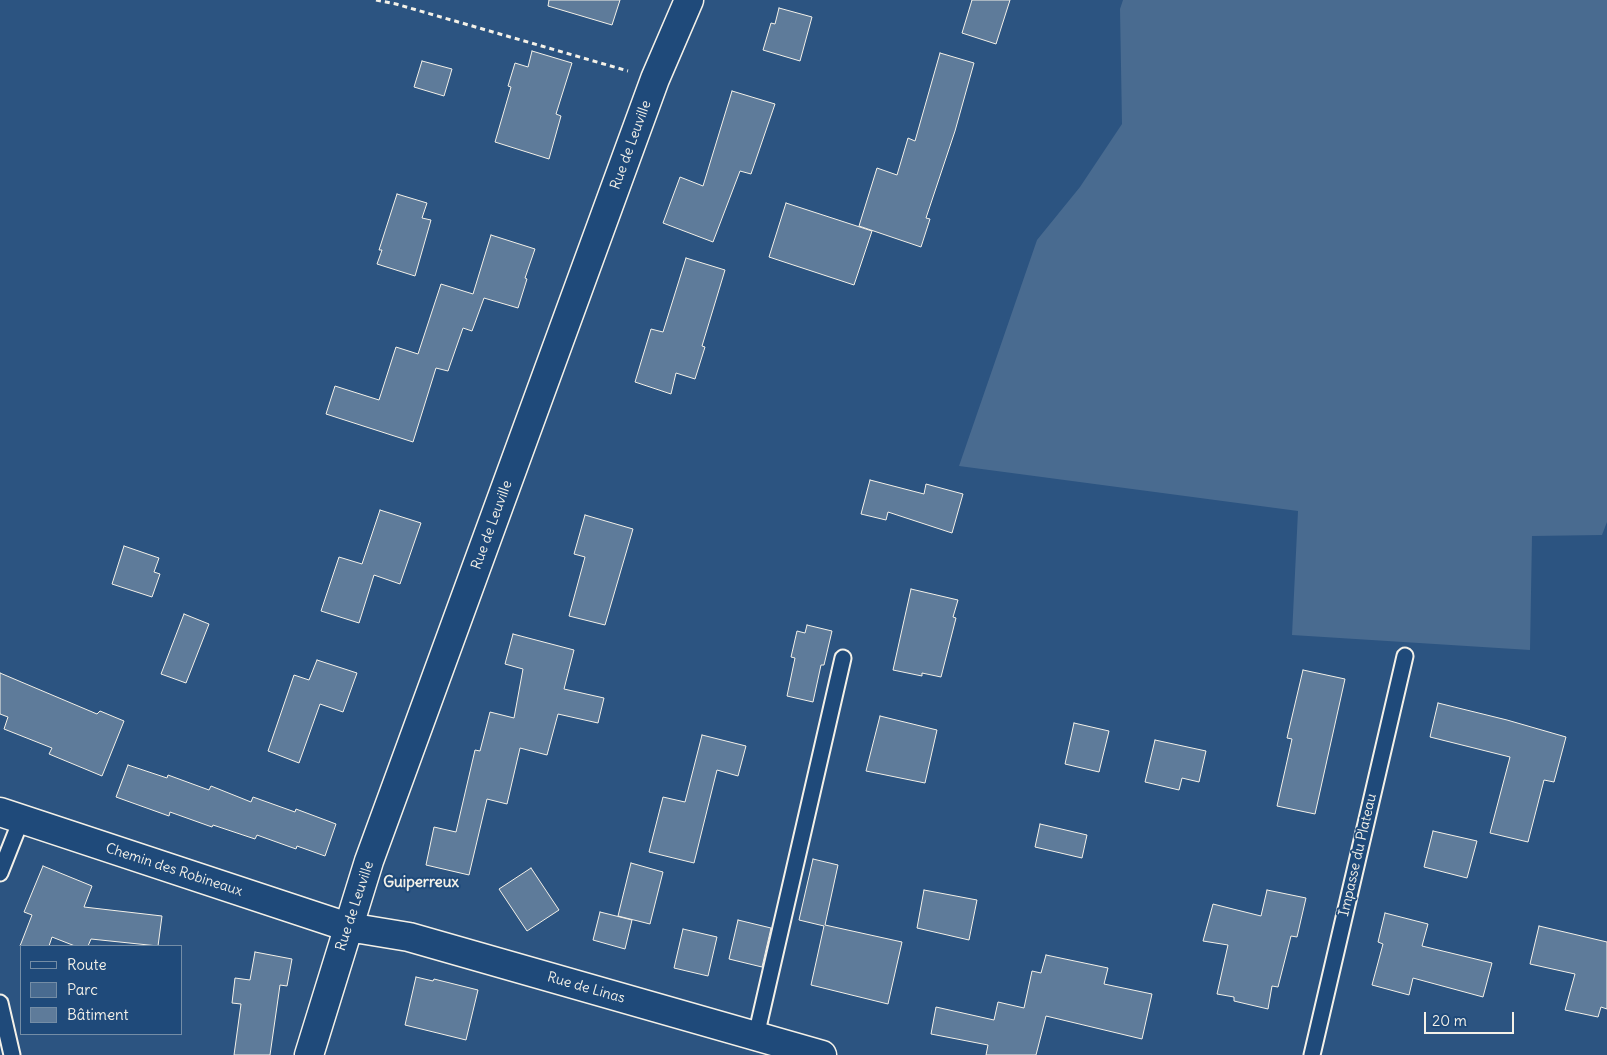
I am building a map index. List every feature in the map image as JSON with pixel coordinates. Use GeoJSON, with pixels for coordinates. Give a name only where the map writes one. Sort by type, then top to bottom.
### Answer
{"type":"FeatureCollection","features":[{"type":"Feature","properties":{"kind":"street","name":"Rue de Leuville"},"geometry":{"type":"LineString","coordinates":[[309,1055],[369,861],[655,79],[689,0]]}},
{"type":"Feature","properties":{"kind":"street","name":"Chemin des Robineaux"},"geometry":{"type":"LineString","coordinates":[[11,816],[348,927]]}},
{"type":"Feature","properties":{"kind":"street","name":"Rue de Linas"},"geometry":{"type":"LineString","coordinates":[[348,927],[408,937],[822,1055]]}},
{"type":"Feature","properties":{"kind":"lane","name":"Impasse du Plateau"},"geometry":{"type":"LineString","coordinates":[[1312,1055],[1405,656]]}},
{"type":"Feature","properties":{"kind":"lane"},"geometry":{"type":"LineString","coordinates":[[756,1036],[844,658]]}},
{"type":"Feature","properties":{"kind":"lane"},"geometry":{"type":"LineString","coordinates":[[0,873],[11,816]]}},
{"type":"Feature","properties":{"kind":"lane"},"geometry":{"type":"LineString","coordinates":[[0,1003],[12,1055]]}},
{"type":"Feature","properties":{"kind":"path"},"geometry":{"type":"LineString","coordinates":[[376,0],[396,4],[655,79]]}},
{"type":"Feature","properties":{"kind":"green space"},"geometry":{"type":"Polygon","coordinates":[[[1123,0],[1607,0],[1607,522],[1602,535],[1532,536],[1530,650],[1292,635],[1298,511],[959,466],[1037,240],[1080,187],[1122,124],[1120,9],[1123,0]]]}},
{"type":"Feature","properties":{"kind":"building"},"geometry":{"type":"Polygon","coordinates":[[[549,0],[620,0],[612,25],[548,6],[549,0]]]}},
{"type":"Feature","properties":{"kind":"building"},"geometry":{"type":"Polygon","coordinates":[[[972,0],[1010,0],[996,44],[962,33],[972,0]]]}},
{"type":"Feature","properties":{"kind":"building"},"geometry":{"type":"Polygon","coordinates":[[[779,8],[812,17],[800,61],[763,50],[771,23],[775,24],[779,8]]]}},
{"type":"Feature","properties":{"kind":"building"},"geometry":{"type":"Polygon","coordinates":[[[532,51],[572,63],[556,114],[561,116],[549,159],[495,142],[511,87],[508,86],[515,63],[528,67],[532,51]]]}},
{"type":"Feature","properties":{"kind":"building"},"geometry":{"type":"Polygon","coordinates":[[[940,53],[974,63],[955,131],[926,218],[930,219],[921,247],[859,226],[877,168],[897,175],[908,138],[915,141],[940,53]]]}},
{"type":"Feature","properties":{"kind":"building"},"geometry":{"type":"Polygon","coordinates":[[[422,61],[452,69],[444,96],[414,87],[422,61]]]}},
{"type":"Feature","properties":{"kind":"building"},"geometry":{"type":"Polygon","coordinates":[[[732,91],[775,104],[751,174],[740,171],[713,242],[663,223],[680,177],[703,186],[732,91]]]}},
{"type":"Feature","properties":{"kind":"building"},"geometry":{"type":"Polygon","coordinates":[[[397,194],[427,203],[422,218],[431,220],[415,276],[377,264],[382,250],[379,250],[397,194]]]}},
{"type":"Feature","properties":{"kind":"building"},"geometry":{"type":"Polygon","coordinates":[[[786,203],[872,231],[854,285],[769,257],[786,203]]]}},
{"type":"Feature","properties":{"kind":"building"},"geometry":{"type":"Polygon","coordinates":[[[491,235],[535,249],[525,278],[527,279],[518,308],[484,298],[472,331],[463,328],[448,371],[436,368],[413,442],[326,414],[335,386],[379,400],[396,347],[418,354],[441,284],[473,294],[491,235]]]}},
{"type":"Feature","properties":{"kind":"building"},"geometry":{"type":"Polygon","coordinates":[[[686,258],[725,270],[702,346],[705,347],[695,379],[676,373],[671,394],[635,382],[651,329],[663,332],[686,258]]]}},
{"type":"Feature","properties":{"kind":"building"},"geometry":{"type":"Polygon","coordinates":[[[870,480],[924,494],[926,484],[963,494],[952,533],[888,512],[886,520],[861,514],[870,480]]]}},
{"type":"Feature","properties":{"kind":"building"},"geometry":{"type":"Polygon","coordinates":[[[380,510],[421,523],[400,584],[374,575],[359,623],[321,611],[339,557],[362,564],[380,510]]]}},
{"type":"Feature","properties":{"kind":"building"},"geometry":{"type":"Polygon","coordinates":[[[585,515],[633,529],[605,625],[569,616],[585,557],[574,554],[585,515]]]}},
{"type":"Feature","properties":{"kind":"building"},"geometry":{"type":"Polygon","coordinates":[[[124,546],[159,558],[154,572],[160,574],[152,597],[112,584],[124,546]]]}},
{"type":"Feature","properties":{"kind":"building"},"geometry":{"type":"Polygon","coordinates":[[[911,589],[958,600],[953,617],[956,618],[941,677],[922,673],[922,676],[893,670],[911,589]]]}},
{"type":"Feature","properties":{"kind":"building"},"geometry":{"type":"Polygon","coordinates":[[[184,614],[209,624],[186,683],[161,674],[184,614]]]}},
{"type":"Feature","properties":{"kind":"building"},"geometry":{"type":"Polygon","coordinates":[[[807,625],[832,631],[824,665],[821,665],[813,702],[787,696],[795,658],[791,657],[797,631],[805,633],[807,625]]]}},
{"type":"Feature","properties":{"kind":"building"},"geometry":{"type":"Polygon","coordinates":[[[513,634],[574,650],[564,689],[604,698],[598,723],[558,714],[547,755],[520,748],[507,804],[487,799],[469,875],[426,865],[434,827],[456,832],[475,750],[480,751],[490,712],[514,718],[523,669],[505,664],[513,634]]]}},
{"type":"Feature","properties":{"kind":"building"},"geometry":{"type":"Polygon","coordinates":[[[317,660],[357,673],[343,712],[320,704],[299,763],[268,751],[294,675],[309,680],[317,660]]]}},
{"type":"Feature","properties":{"kind":"building"},"geometry":{"type":"Polygon","coordinates":[[[1303,670],[1345,679],[1315,814],[1277,806],[1292,739],[1287,738],[1303,670]]]}},
{"type":"Feature","properties":{"kind":"building"},"geometry":{"type":"Polygon","coordinates":[[[0,673],[97,714],[100,711],[124,721],[102,776],[49,754],[52,748],[4,729],[8,717],[0,714],[0,673]]]}},
{"type":"Feature","properties":{"kind":"building"},"geometry":{"type":"Polygon","coordinates":[[[1438,703],[1566,737],[1554,782],[1544,780],[1528,842],[1490,833],[1510,757],[1430,737],[1438,703]]]}},
{"type":"Feature","properties":{"kind":"building"},"geometry":{"type":"Polygon","coordinates":[[[880,716],[937,730],[925,783],[866,771],[880,716]]]}},
{"type":"Feature","properties":{"kind":"building"},"geometry":{"type":"Polygon","coordinates":[[[1074,723],[1109,731],[1099,772],[1065,764],[1074,723]]]}},
{"type":"Feature","properties":{"kind":"building"},"geometry":{"type":"Polygon","coordinates":[[[702,735],[746,746],[738,776],[717,770],[694,863],[649,852],[663,797],[685,802],[702,735]]]}},
{"type":"Feature","properties":{"kind":"building"},"geometry":{"type":"Polygon","coordinates":[[[1155,740],[1206,751],[1199,782],[1182,778],[1179,790],[1145,782],[1155,740]]]}},
{"type":"Feature","properties":{"kind":"building"},"geometry":{"type":"Polygon","coordinates":[[[128,765],[167,778],[168,775],[209,790],[211,786],[251,802],[253,797],[295,812],[296,809],[336,824],[325,856],[297,846],[296,849],[257,835],[255,839],[213,825],[212,827],[170,812],[169,816],[116,797],[128,765]]]}},
{"type":"Feature","properties":{"kind":"building"},"geometry":{"type":"Polygon","coordinates":[[[1040,824],[1087,835],[1082,858],[1035,847],[1040,824]]]}},
{"type":"Feature","properties":{"kind":"building"},"geometry":{"type":"Polygon","coordinates":[[[1433,831],[1477,841],[1467,878],[1424,867],[1433,831]]]}},
{"type":"Feature","properties":{"kind":"building"},"geometry":{"type":"Polygon","coordinates":[[[813,859],[838,865],[825,925],[902,942],[888,1004],[811,985],[824,926],[799,920],[813,859]]]}},
{"type":"Feature","properties":{"kind":"building"},"geometry":{"type":"Polygon","coordinates":[[[631,863],[663,872],[650,924],[618,916],[631,863]]]}},
{"type":"Feature","properties":{"kind":"building"},"geometry":{"type":"Polygon","coordinates":[[[43,866],[92,886],[84,907],[162,916],[158,945],[91,939],[88,945],[72,945],[52,937],[49,945],[20,945],[32,915],[24,912],[43,866]]]}},
{"type":"Feature","properties":{"kind":"building"},"geometry":{"type":"Polygon","coordinates":[[[531,868],[559,910],[527,931],[499,889],[531,868]]]}},
{"type":"Feature","properties":{"kind":"building"},"geometry":{"type":"Polygon","coordinates":[[[924,890],[977,900],[969,940],[917,928],[924,890]]]}},
{"type":"Feature","properties":{"kind":"building"},"geometry":{"type":"Polygon","coordinates":[[[1267,890],[1306,898],[1297,937],[1291,936],[1278,987],[1272,986],[1268,1009],[1234,1001],[1234,997],[1217,994],[1228,945],[1203,941],[1213,904],[1261,916],[1267,890]]]}},
{"type":"Feature","properties":{"kind":"building"},"geometry":{"type":"Polygon","coordinates":[[[600,912],[632,920],[625,949],[593,940],[600,912]]]}},
{"type":"Feature","properties":{"kind":"building"},"geometry":{"type":"Polygon","coordinates":[[[1385,913],[1428,924],[1422,946],[1492,963],[1483,997],[1413,978],[1409,995],[1372,985],[1383,944],[1378,942],[1385,913]]]}},
{"type":"Feature","properties":{"kind":"building"},"geometry":{"type":"Polygon","coordinates":[[[738,920],[771,928],[762,967],[729,959],[738,920]]]}},
{"type":"Feature","properties":{"kind":"building"},"geometry":{"type":"Polygon","coordinates":[[[1539,926],[1607,942],[1607,1009],[1601,1007],[1598,1017],[1565,1010],[1575,974],[1530,964],[1539,926]]]}},
{"type":"Feature","properties":{"kind":"building"},"geometry":{"type":"Polygon","coordinates":[[[683,929],[717,937],[708,976],[674,968],[683,929]]]}},
{"type":"Feature","properties":{"kind":"building"},"geometry":{"type":"Polygon","coordinates":[[[255,952],[292,959],[287,986],[280,985],[270,1055],[234,1055],[241,1004],[232,1003],[235,978],[250,980],[255,952]]]}},
{"type":"Feature","properties":{"kind":"building"},"geometry":{"type":"Polygon","coordinates":[[[1046,955],[1108,968],[1104,984],[1152,994],[1142,1039],[1046,1016],[1036,1055],[986,1055],[988,1045],[931,1034],[936,1007],[994,1020],[998,1002],[1024,1008],[1032,971],[1041,973],[1046,955]]]}},
{"type":"Feature","properties":{"kind":"building"},"geometry":{"type":"Polygon","coordinates":[[[416,977],[433,981],[434,979],[478,990],[466,1040],[405,1025],[416,977]]]}},
{"type":"Feature","properties":{"kind":"district","name":"Guiperreux"},"geometry":{"type":"Point","coordinates":[421,883]}}]}
